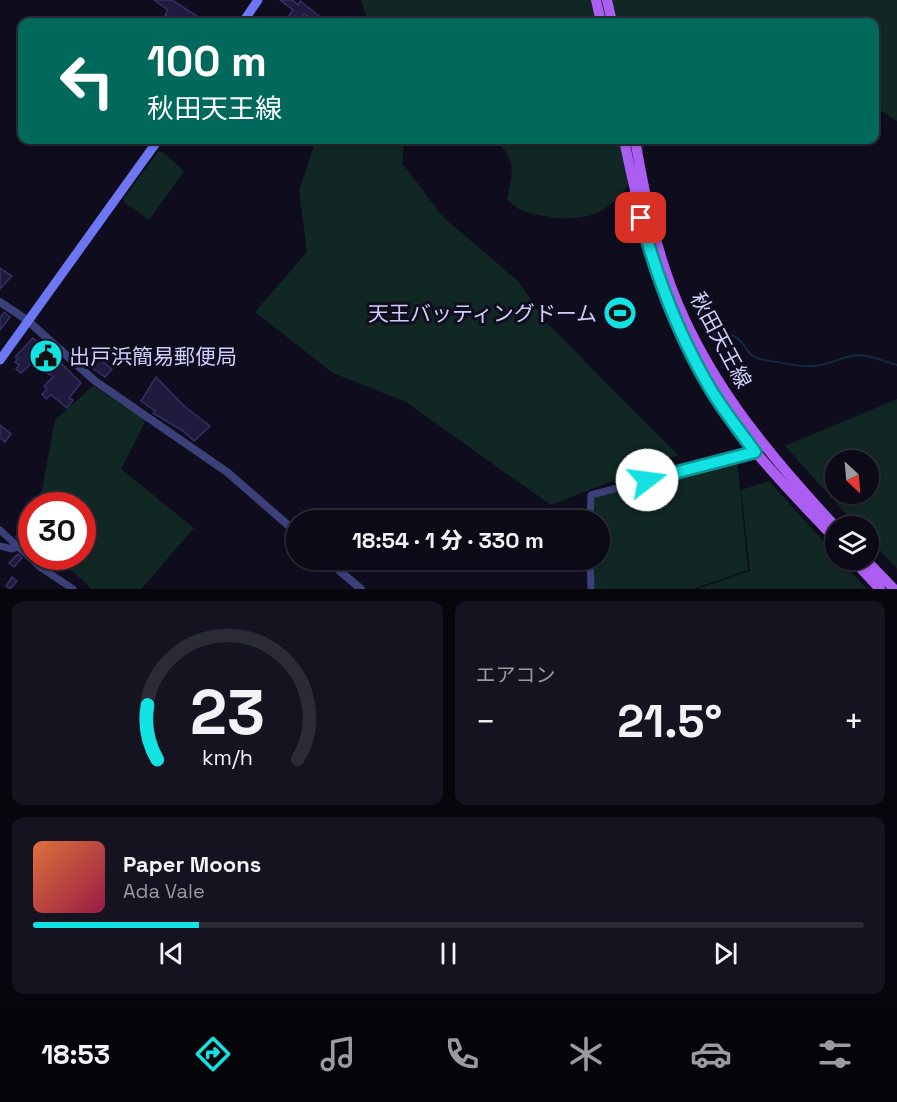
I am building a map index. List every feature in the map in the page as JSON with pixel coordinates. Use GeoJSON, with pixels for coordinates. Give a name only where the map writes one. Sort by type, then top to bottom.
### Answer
{"type":"FeatureCollection","features":[{"type":"Feature","properties":{"kind":"main road"},"geometry":{"type":"LineString","coordinates":[[246,18],[258,0]]}},
{"type":"Feature","properties":{"kind":"main road"},"geometry":{"type":"LineString","coordinates":[[596,0],[600,18]]}},
{"type":"Feature","properties":{"kind":"main road"},"geometry":{"type":"LineString","coordinates":[[607,0],[611,18]]}},
{"type":"Feature","properties":{"kind":"main road"},"geometry":{"type":"LineString","coordinates":[[0,360],[155,144]]}},
{"type":"Feature","properties":{"kind":"main road","name":"秋田天王線"},"geometry":{"type":"LineString","coordinates":[[625,144],[656,273],[678,329],[710,389],[755,452],[825,528]]}},
{"type":"Feature","properties":{"kind":"main road","name":"秋田天王線"},"geometry":{"type":"LineString","coordinates":[[636,144],[659,247],[686,324],[719,384],[763,446],[826,516]]}},
{"type":"Feature","properties":{"kind":"main road"},"geometry":{"type":"LineString","coordinates":[[862,570],[880,589]]}},
{"type":"Feature","properties":{"kind":"main road"},"geometry":{"type":"LineString","coordinates":[[876,570],[894,589]]}},
{"type":"Feature","properties":{"kind":"street"},"geometry":{"type":"LineString","coordinates":[[0,302],[27,320],[95,381],[227,472],[286,523]]}},
{"type":"Feature","properties":{"kind":"street"},"geometry":{"type":"LineString","coordinates":[[590,510],[591,495],[755,452]]}},
{"type":"Feature","properties":{"kind":"street"},"geometry":{"type":"LineString","coordinates":[[0,530],[18,544]]}},
{"type":"Feature","properties":{"kind":"street"},"geometry":{"type":"LineString","coordinates":[[0,546],[12,549],[18,547]]}},
{"type":"Feature","properties":{"kind":"street"},"geometry":{"type":"LineString","coordinates":[[44,570],[73,589]]}},
{"type":"Feature","properties":{"kind":"street"},"geometry":{"type":"LineString","coordinates":[[339,570],[361,589]]}},
{"type":"Feature","properties":{"kind":"street"},"geometry":{"type":"LineString","coordinates":[[590,570],[591,589]]}},
{"type":"Feature","properties":{"kind":"green space"},"geometry":{"type":"Polygon","coordinates":[[[361,0],[897,0],[897,121],[879,110],[879,18],[367,18],[361,0]]]}},
{"type":"Feature","properties":{"kind":"green space"},"geometry":{"type":"Polygon","coordinates":[[[315,144],[406,144],[404,146],[402,163],[443,217],[518,281],[546,322],[678,455],[551,505],[406,402],[333,373],[255,312],[307,252],[299,191],[315,144]]]}},
{"type":"Feature","properties":{"kind":"green space"},"geometry":{"type":"Polygon","coordinates":[[[500,144],[645,144],[633,176],[613,203],[584,217],[566,218],[524,211],[507,199],[512,167],[500,144]]]}},
{"type":"Feature","properties":{"kind":"green space"},"geometry":{"type":"Polygon","coordinates":[[[158,152],[163,152],[184,171],[149,220],[124,202],[124,198],[158,152]]]}},
{"type":"Feature","properties":{"kind":"green space"},"geometry":{"type":"Polygon","coordinates":[[[93,386],[146,420],[121,469],[194,528],[141,589],[92,589],[71,570],[96,570],[96,492],[42,492],[55,420],[93,386]]]}},
{"type":"Feature","properties":{"kind":"green space"},"geometry":{"type":"Polygon","coordinates":[[[897,399],[897,569],[879,550],[879,516],[848,516],[837,504],[879,504],[879,450],[825,450],[825,490],[785,446],[897,399]]]}},
{"type":"Feature","properties":{"kind":"green space"},"geometry":{"type":"Polygon","coordinates":[[[737,458],[748,570],[693,589],[593,589],[592,570],[610,570],[610,510],[592,510],[592,496],[737,458]]]}},
{"type":"Feature","properties":{"kind":"green space"},"geometry":{"type":"Polygon","coordinates":[[[769,481],[825,543],[825,570],[849,570],[867,589],[697,589],[750,571],[741,490],[769,481]]]}},
{"type":"Feature","properties":{"kind":"building"},"geometry":{"type":"Polygon","coordinates":[[[154,0],[172,0],[200,18],[170,18],[165,15],[168,10],[154,0]]]}},
{"type":"Feature","properties":{"kind":"building"},"geometry":{"type":"Polygon","coordinates":[[[280,0],[292,0],[298,5],[300,1],[319,16],[309,18],[304,14],[300,18],[287,18],[293,10],[280,0]]]}},
{"type":"Feature","properties":{"kind":"building"},"geometry":{"type":"Polygon","coordinates":[[[0,268],[12,276],[0,289],[0,268]]]}},
{"type":"Feature","properties":{"kind":"building"},"geometry":{"type":"Polygon","coordinates":[[[4,312],[10,317],[0,330],[0,318],[4,312]]]}},
{"type":"Feature","properties":{"kind":"building"},"geometry":{"type":"Polygon","coordinates":[[[33,338],[52,355],[50,358],[60,366],[62,364],[81,383],[69,398],[73,400],[67,408],[51,395],[46,399],[42,394],[47,389],[44,386],[53,377],[33,362],[21,373],[16,369],[19,365],[15,362],[18,359],[15,357],[33,338]]]}},
{"type":"Feature","properties":{"kind":"building"},"geometry":{"type":"Polygon","coordinates":[[[86,348],[112,369],[105,377],[84,362],[85,360],[80,356],[86,348]]]}},
{"type":"Feature","properties":{"kind":"building"},"geometry":{"type":"Polygon","coordinates":[[[156,377],[183,405],[210,426],[194,441],[183,431],[153,413],[155,411],[141,401],[156,377]]]}},
{"type":"Feature","properties":{"kind":"building"},"geometry":{"type":"Polygon","coordinates":[[[0,425],[11,434],[5,442],[0,438],[0,425]]]}},
{"type":"Feature","properties":{"kind":"building"},"geometry":{"type":"Polygon","coordinates":[[[18,554],[18,562],[14,567],[9,563],[18,554]]]}},
{"type":"Feature","properties":{"kind":"building"},"geometry":{"type":"Polygon","coordinates":[[[12,577],[17,581],[10,589],[6,586],[12,577]]]}},
{"type":"Feature","properties":{"kind":"waterway"},"geometry":{"type":"LineString","coordinates":[[705,335],[731,335],[738,338],[749,353],[755,357],[796,366],[820,365],[857,355],[897,365]]}},
{"type":"Feature","properties":{"kind":"place","name":"天王バッティングドーム"},"geometry":{"type":"Point","coordinates":[620,313]}},
{"type":"Feature","properties":{"kind":"place","name":"出戸浜簡易郵便局"},"geometry":{"type":"Point","coordinates":[46,356]}},
{"type":"Feature","properties":{"kind":"route"},"geometry":{"type":"LineString","coordinates":[[641,218],[656,273],[678,329],[710,389],[755,452],[647,480]]}}]}
